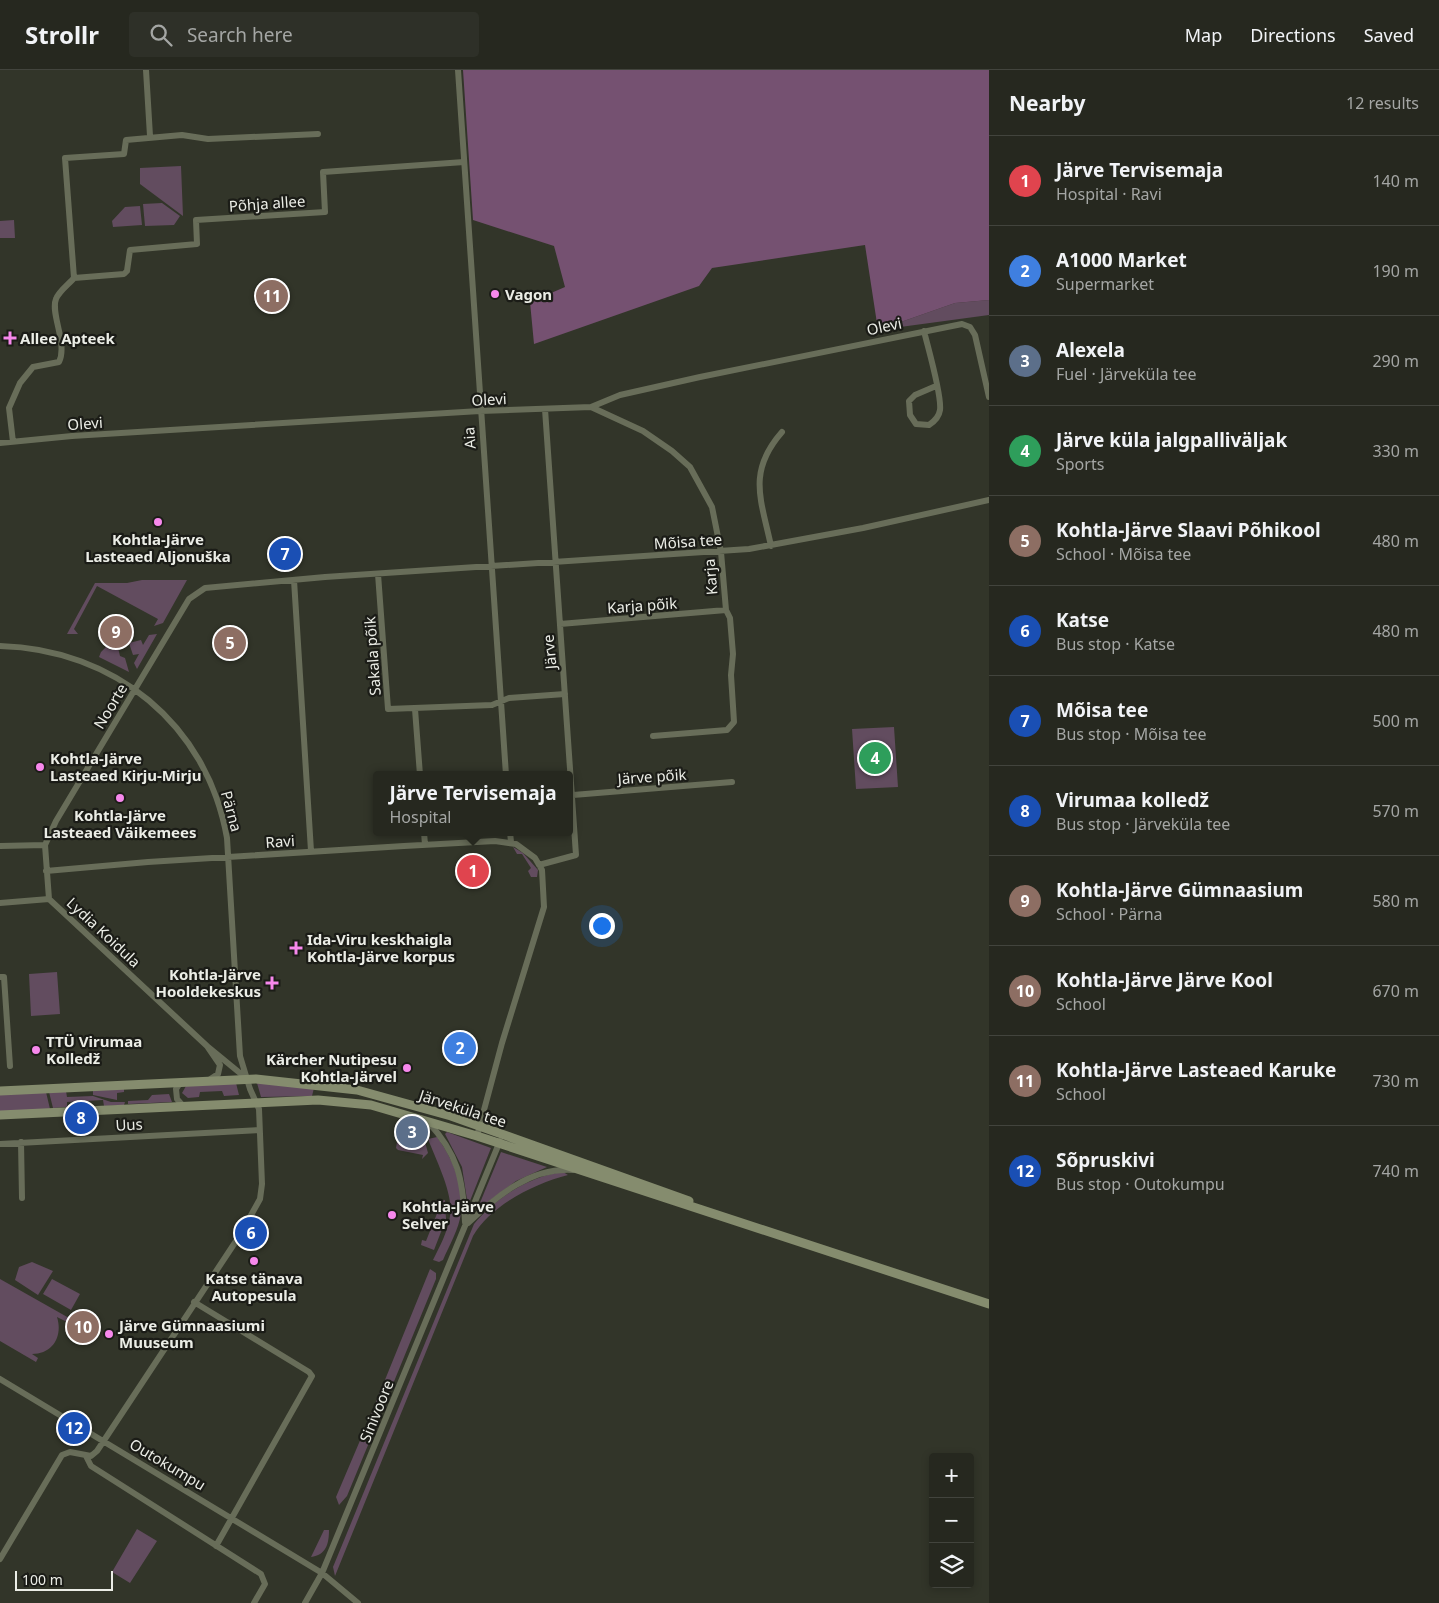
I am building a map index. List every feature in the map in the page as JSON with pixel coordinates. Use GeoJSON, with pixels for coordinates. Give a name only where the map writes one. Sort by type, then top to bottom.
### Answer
{"type":"FeatureCollection","features":[{"type":"Feature","properties":{"kind":"main road","name":"Järveküla tee"},"geometry":{"type":"LineString","coordinates":[[0,1091],[247,1079],[357,1090],[480,1126],[513,1148],[578,1171],[745,1224]]}},
{"type":"Feature","properties":{"kind":"main road","name":"Järveküla tee"},"geometry":{"type":"LineString","coordinates":[[0,1115],[184,1106],[257,1106],[318,1100],[356,1102],[477,1136],[529,1143],[657,1188],[745,1224]]}},
{"type":"Feature","properties":{"kind":"main road"},"geometry":{"type":"LineString","coordinates":[[745,1224],[989,1304]]}},
{"type":"Feature","properties":{"kind":"street"},"geometry":{"type":"LineString","coordinates":[[146,70],[150,136]]}},
{"type":"Feature","properties":{"kind":"street","name":"Aia"},"geometry":{"type":"LineString","coordinates":[[458,70],[506,771]]}},
{"type":"Feature","properties":{"kind":"street"},"geometry":{"type":"LineString","coordinates":[[14,442],[10,402],[20,383],[33,367],[59,362],[62,354],[59,321],[54,308],[55,300],[74,278],[65,158],[124,154],[126,140],[150,136],[182,135],[208,139],[318,134]]}},
{"type":"Feature","properties":{"kind":"street","name":"Põhja allee"},"geometry":{"type":"LineString","coordinates":[[74,278],[124,274],[127,271],[130,250],[197,244],[196,220],[325,212],[322,172],[464,162]]}},
{"type":"Feature","properties":{"kind":"street","name":"Olevi"},"geometry":{"type":"LineString","coordinates":[[0,443],[72,436],[480,411],[591,407],[620,395],[962,324],[970,328],[975,335],[989,397]]}},
{"type":"Feature","properties":{"kind":"street"},"geometry":{"type":"LineString","coordinates":[[924,331],[941,408],[939,416],[929,425],[916,424],[910,415],[909,401],[915,395],[936,386]]}},
{"type":"Feature","properties":{"kind":"street","name":"Karja"},"geometry":{"type":"LineString","coordinates":[[591,407],[651,436],[672,450],[690,467],[712,507],[721,552],[726,610],[730,618],[733,654],[731,675],[734,711],[732,727],[715,732],[653,736]]}},
{"type":"Feature","properties":{"kind":"street","name":"Järve"},"geometry":{"type":"LineString","coordinates":[[545,409],[571,771]]}},
{"type":"Feature","properties":{"kind":"street"},"geometry":{"type":"LineString","coordinates":[[771,546],[759,490],[758,476],[771,445],[782,432]]}},
{"type":"Feature","properties":{"kind":"street","name":"Mõisa tee"},"geometry":{"type":"LineString","coordinates":[[205,588],[378,574],[721,552],[771,546],[989,500]]}},
{"type":"Feature","properties":{"kind":"street","name":"Sakala põik"},"geometry":{"type":"LineString","coordinates":[[378,574],[388,709],[415,709]]}},
{"type":"Feature","properties":{"kind":"street"},"geometry":{"type":"LineString","coordinates":[[294,580],[311,851]]}},
{"type":"Feature","properties":{"kind":"street","name":"Noorte"},"geometry":{"type":"LineString","coordinates":[[45,845],[56,821],[190,599],[205,588]]}},
{"type":"Feature","properties":{"kind":"street","name":"Karja põik"},"geometry":{"type":"LineString","coordinates":[[560,624],[726,610]]}},
{"type":"Feature","properties":{"kind":"street","name":"Pärna"},"geometry":{"type":"LineString","coordinates":[[0,646],[28,648],[71,658],[110,674],[135,688],[161,711],[192,748],[219,804],[229,857],[240,1056],[257,1106]]}},
{"type":"Feature","properties":{"kind":"street"},"geometry":{"type":"LineString","coordinates":[[420,771],[415,709],[492,705],[515,697],[565,694]]}},
{"type":"Feature","properties":{"kind":"street","name":"Järve põik"},"geometry":{"type":"LineString","coordinates":[[573,795],[732,782]]}},
{"type":"Feature","properties":{"kind":"street","name":"Järve"},"geometry":{"type":"LineString","coordinates":[[539,865],[576,854],[573,795]]}},
{"type":"Feature","properties":{"kind":"street"},"geometry":{"type":"LineString","coordinates":[[425,836],[426,845]]}},
{"type":"Feature","properties":{"kind":"street"},"geometry":{"type":"LineString","coordinates":[[477,1136],[502,1044],[543,913],[544,881],[539,865],[528,852],[513,843],[511,836]]}},
{"type":"Feature","properties":{"kind":"street","name":"Ravi"},"geometry":{"type":"LineString","coordinates":[[46,871],[311,851],[513,843]]}},
{"type":"Feature","properties":{"kind":"street"},"geometry":{"type":"LineString","coordinates":[[0,846],[45,845],[49,899],[0,903]]}},
{"type":"Feature","properties":{"kind":"street","name":"Lydia Koidula"},"geometry":{"type":"LineString","coordinates":[[49,899],[207,1046],[247,1079]]}},
{"type":"Feature","properties":{"kind":"street"},"geometry":{"type":"LineString","coordinates":[[0,977],[4,977],[10,1066]]}},
{"type":"Feature","properties":{"kind":"street","name":"Lydia Koidula"},"geometry":{"type":"LineString","coordinates":[[198,1082],[214,1078],[220,1068],[218,1061],[207,1046]]}},
{"type":"Feature","properties":{"kind":"street"},"geometry":{"type":"LineString","coordinates":[[180,1083],[176,1094],[178,1102],[184,1106]]}},
{"type":"Feature","properties":{"kind":"street"},"geometry":{"type":"LineString","coordinates":[[0,1558],[62,1455],[70,1452],[86,1456],[95,1454],[235,1242],[260,1199],[262,1184],[257,1106]]}},
{"type":"Feature","properties":{"kind":"street","name":"Sinivoore"},"geometry":{"type":"LineString","coordinates":[[427,1121],[446,1143],[459,1170],[465,1226]]}},
{"type":"Feature","properties":{"kind":"street","name":"Uus"},"geometry":{"type":"LineString","coordinates":[[0,1144],[259,1130]]}},
{"type":"Feature","properties":{"kind":"street","name":"Sinivoore"},"geometry":{"type":"LineString","coordinates":[[305,1603],[322,1573],[501,1139]]}},
{"type":"Feature","properties":{"kind":"street"},"geometry":{"type":"LineString","coordinates":[[21,1142],[22,1198]]}},
{"type":"Feature","properties":{"kind":"street","name":"Sinivoore"},"geometry":{"type":"LineString","coordinates":[[465,1226],[502,1194],[536,1175],[556,1169],[578,1171]]}},
{"type":"Feature","properties":{"kind":"street"},"geometry":{"type":"LineString","coordinates":[[194,1302],[310,1372],[312,1376],[216,1546]]}},
{"type":"Feature","properties":{"kind":"street","name":"Outokumpu"},"geometry":{"type":"LineString","coordinates":[[0,1379],[232,1516],[322,1573],[358,1603]]}},
{"type":"Feature","properties":{"kind":"street"},"geometry":{"type":"LineString","coordinates":[[86,1456],[91,1466],[264,1577],[266,1580],[264,1588],[254,1603]]}},
{"type":"Feature","properties":{"kind":"shaded area"},"geometry":{"type":"Polygon","coordinates":[[[463,70],[989,70],[989,300],[955,303],[878,330],[865,245],[712,268],[699,286],[534,344],[530,302],[565,287],[554,246],[473,220],[463,70]]]}},
{"type":"Feature","properties":{"kind":"shaded area"},"geometry":{"type":"Polygon","coordinates":[[[181,166],[183,216],[140,184],[140,168],[181,166]]]}},
{"type":"Feature","properties":{"kind":"shaded area"},"geometry":{"type":"Polygon","coordinates":[[[162,203],[180,216],[174,225],[145,226],[143,204],[162,203]]]}},
{"type":"Feature","properties":{"kind":"shaded area"},"geometry":{"type":"Polygon","coordinates":[[[140,206],[142,225],[113,227],[112,221],[125,207],[140,206]]]}},
{"type":"Feature","properties":{"kind":"shaded area"},"geometry":{"type":"Polygon","coordinates":[[[14,220],[15,238],[0,238],[0,221],[14,220]]]}},
{"type":"Feature","properties":{"kind":"shaded area"},"geometry":{"type":"Polygon","coordinates":[[[989,300],[989,315],[878,330],[955,303],[989,300]]]}},
{"type":"Feature","properties":{"kind":"shaded area"},"geometry":{"type":"Polygon","coordinates":[[[142,580],[187,580],[163,623],[154,626],[158,619],[97,586],[74,629],[78,634],[67,634],[95,583],[127,583],[142,580]]]}},
{"type":"Feature","properties":{"kind":"shaded area"},"geometry":{"type":"Polygon","coordinates":[[[157,634],[137,669],[134,663],[139,654],[133,655],[129,643],[141,640],[143,645],[149,635],[157,634]]]}},
{"type":"Feature","properties":{"kind":"shaded area"},"geometry":{"type":"Polygon","coordinates":[[[106,647],[111,650],[118,648],[120,656],[125,658],[129,672],[99,657],[106,647]]]}},
{"type":"Feature","properties":{"kind":"shaded area"},"geometry":{"type":"Polygon","coordinates":[[[894,727],[898,787],[856,789],[852,729],[894,727]]]}},
{"type":"Feature","properties":{"kind":"shaded area"},"geometry":{"type":"Polygon","coordinates":[[[513,847],[523,853],[538,870],[537,877],[531,877],[528,871],[531,868],[522,854],[517,854],[513,847]]]}},
{"type":"Feature","properties":{"kind":"shaded area"},"geometry":{"type":"Polygon","coordinates":[[[57,972],[60,1014],[31,1016],[29,974],[57,972]]]}},
{"type":"Feature","properties":{"kind":"shaded area"},"geometry":{"type":"Polygon","coordinates":[[[236,1083],[239,1095],[224,1096],[222,1091],[200,1092],[199,1097],[188,1098],[182,1093],[186,1086],[236,1083]]]}},
{"type":"Feature","properties":{"kind":"shaded area"},"geometry":{"type":"Polygon","coordinates":[[[257,1083],[314,1088],[312,1096],[261,1097],[257,1083]]]}},
{"type":"Feature","properties":{"kind":"shaded area"},"geometry":{"type":"Polygon","coordinates":[[[124,1088],[124,1092],[117,1093],[117,1100],[93,1095],[93,1090],[124,1088]]]}},
{"type":"Feature","properties":{"kind":"shaded area"},"geometry":{"type":"Polygon","coordinates":[[[66,1091],[67,1097],[93,1096],[111,1102],[125,1102],[124,1105],[104,1106],[103,1100],[67,1102],[67,1107],[53,1108],[49,1092],[66,1091]]]}},
{"type":"Feature","properties":{"kind":"shaded area"},"geometry":{"type":"Polygon","coordinates":[[[46,1092],[50,1109],[0,1112],[0,1094],[46,1092]]]}},
{"type":"Feature","properties":{"kind":"shaded area"},"geometry":{"type":"Polygon","coordinates":[[[169,1094],[172,1102],[128,1104],[128,1101],[148,1100],[152,1095],[169,1094]]]}},
{"type":"Feature","properties":{"kind":"shaded area"},"geometry":{"type":"Polygon","coordinates":[[[447,1132],[491,1148],[468,1206],[462,1167],[445,1134],[447,1132]]]}},
{"type":"Feature","properties":{"kind":"shaded area"},"geometry":{"type":"Polygon","coordinates":[[[398,1136],[424,1138],[428,1153],[422,1159],[423,1155],[398,1150],[396,1148],[398,1136]]]}},
{"type":"Feature","properties":{"kind":"shaded area"},"geometry":{"type":"Polygon","coordinates":[[[437,1137],[448,1154],[456,1173],[462,1203],[456,1231],[443,1260],[439,1262],[433,1260],[447,1227],[451,1208],[444,1178],[428,1139],[437,1137]]]}},
{"type":"Feature","properties":{"kind":"shaded area"},"geometry":{"type":"Polygon","coordinates":[[[501,1152],[547,1167],[516,1181],[477,1210],[501,1152]]]}},
{"type":"Feature","properties":{"kind":"shaded area"},"geometry":{"type":"Polygon","coordinates":[[[563,1172],[568,1175],[514,1197],[490,1215],[473,1236],[335,1576],[333,1567],[474,1224],[492,1205],[514,1190],[538,1178],[563,1172]]]}},
{"type":"Feature","properties":{"kind":"shaded area"},"geometry":{"type":"Polygon","coordinates":[[[445,1200],[446,1219],[434,1250],[421,1245],[422,1240],[426,1241],[442,1201],[445,1200]]]}},
{"type":"Feature","properties":{"kind":"shaded area"},"geometry":{"type":"Polygon","coordinates":[[[32,1262],[53,1271],[38,1295],[15,1280],[19,1267],[32,1262]]]}},
{"type":"Feature","properties":{"kind":"shaded area"},"geometry":{"type":"Polygon","coordinates":[[[430,1269],[436,1273],[436,1279],[386,1401],[381,1404],[376,1402],[430,1269]]]}},
{"type":"Feature","properties":{"kind":"shaded area"},"geometry":{"type":"Polygon","coordinates":[[[0,1279],[69,1318],[67,1322],[57,1317],[59,1331],[55,1343],[46,1351],[32,1354],[38,1358],[36,1362],[0,1341],[0,1279]]]}},
{"type":"Feature","properties":{"kind":"shaded area"},"geometry":{"type":"Polygon","coordinates":[[[52,1279],[80,1294],[71,1310],[43,1294],[52,1279]]]}},
{"type":"Feature","properties":{"kind":"shaded area"},"geometry":{"type":"Polygon","coordinates":[[[373,1410],[379,1412],[380,1416],[347,1496],[339,1505],[336,1497],[373,1410]]]}},
{"type":"Feature","properties":{"kind":"shaded area"},"geometry":{"type":"Polygon","coordinates":[[[137,1529],[157,1541],[130,1583],[112,1572],[137,1529]]]}},
{"type":"Feature","properties":{"kind":"shaded area"},"geometry":{"type":"Polygon","coordinates":[[[324,1530],[329,1530],[326,1548],[320,1554],[311,1557],[324,1530]]]}},
{"type":"Feature","properties":{"kind":"place","name":"Vagon"},"geometry":{"type":"Point","coordinates":[495,294]}},
{"type":"Feature","properties":{"kind":"place","name":"Kohtla-Järve Lasteaed Karuke"},"geometry":{"type":"Point","coordinates":[272,296]}},
{"type":"Feature","properties":{"kind":"place","name":"Allee Apteek"},"geometry":{"type":"Point","coordinates":[10,338]}},
{"type":"Feature","properties":{"kind":"place","name":"Kohtla-Järve Lasteaed Aljonuška"},"geometry":{"type":"Point","coordinates":[158,522]}},
{"type":"Feature","properties":{"kind":"place","name":"Mõisa tee"},"geometry":{"type":"Point","coordinates":[285,554]}},
{"type":"Feature","properties":{"kind":"place","name":"Kohtla-Järve Gümnaasium"},"geometry":{"type":"Point","coordinates":[116,632]}},
{"type":"Feature","properties":{"kind":"place","name":"Kohtla-Järve Slaavi Põhikool"},"geometry":{"type":"Point","coordinates":[230,643]}},
{"type":"Feature","properties":{"kind":"place","name":"Järve küla jalgpalliväljak"},"geometry":{"type":"Point","coordinates":[875,758]}},
{"type":"Feature","properties":{"kind":"place","name":"Kohtla-Järve Lasteaed Kirju-Mirju"},"geometry":{"type":"Point","coordinates":[40,767]}},
{"type":"Feature","properties":{"kind":"place","name":"Kohtla-Järve Lasteaed Väikemees"},"geometry":{"type":"Point","coordinates":[120,798]}},
{"type":"Feature","properties":{"kind":"place","name":"Järve Tervisemaja"},"geometry":{"type":"Point","coordinates":[473,871]}},
{"type":"Feature","properties":{"kind":"place","name":"Ida-Viru keskhaigla Kohtla-Järve korpus"},"geometry":{"type":"Point","coordinates":[296,948]}},
{"type":"Feature","properties":{"kind":"place","name":"Kohtla-Järve Hooldekeskus"},"geometry":{"type":"Point","coordinates":[272,983]}},
{"type":"Feature","properties":{"kind":"place","name":"A1000 Market"},"geometry":{"type":"Point","coordinates":[460,1048]}},
{"type":"Feature","properties":{"kind":"place","name":"TTÜ Virumaa Kolledž"},"geometry":{"type":"Point","coordinates":[36,1050]}},
{"type":"Feature","properties":{"kind":"place","name":"Kärcher Nutipesu Kohtla-Järvel"},"geometry":{"type":"Point","coordinates":[407,1068]}},
{"type":"Feature","properties":{"kind":"place","name":"Virumaa kolledž"},"geometry":{"type":"Point","coordinates":[81,1118]}},
{"type":"Feature","properties":{"kind":"place","name":"Alexela"},"geometry":{"type":"Point","coordinates":[412,1132]}},
{"type":"Feature","properties":{"kind":"place","name":"Kohtla-Järve Selver"},"geometry":{"type":"Point","coordinates":[392,1215]}},
{"type":"Feature","properties":{"kind":"place","name":"Katse"},"geometry":{"type":"Point","coordinates":[251,1233]}},
{"type":"Feature","properties":{"kind":"place","name":"Katse tänava Autopesula"},"geometry":{"type":"Point","coordinates":[254,1261]}},
{"type":"Feature","properties":{"kind":"place","name":"Kohtla-Järve Järve Kool"},"geometry":{"type":"Point","coordinates":[83,1327]}},
{"type":"Feature","properties":{"kind":"place","name":"Järve Gümnaasiumi Muuseum"},"geometry":{"type":"Point","coordinates":[109,1334]}},
{"type":"Feature","properties":{"kind":"place","name":"Sõpruskivi"},"geometry":{"type":"Point","coordinates":[74,1428]}}]}
